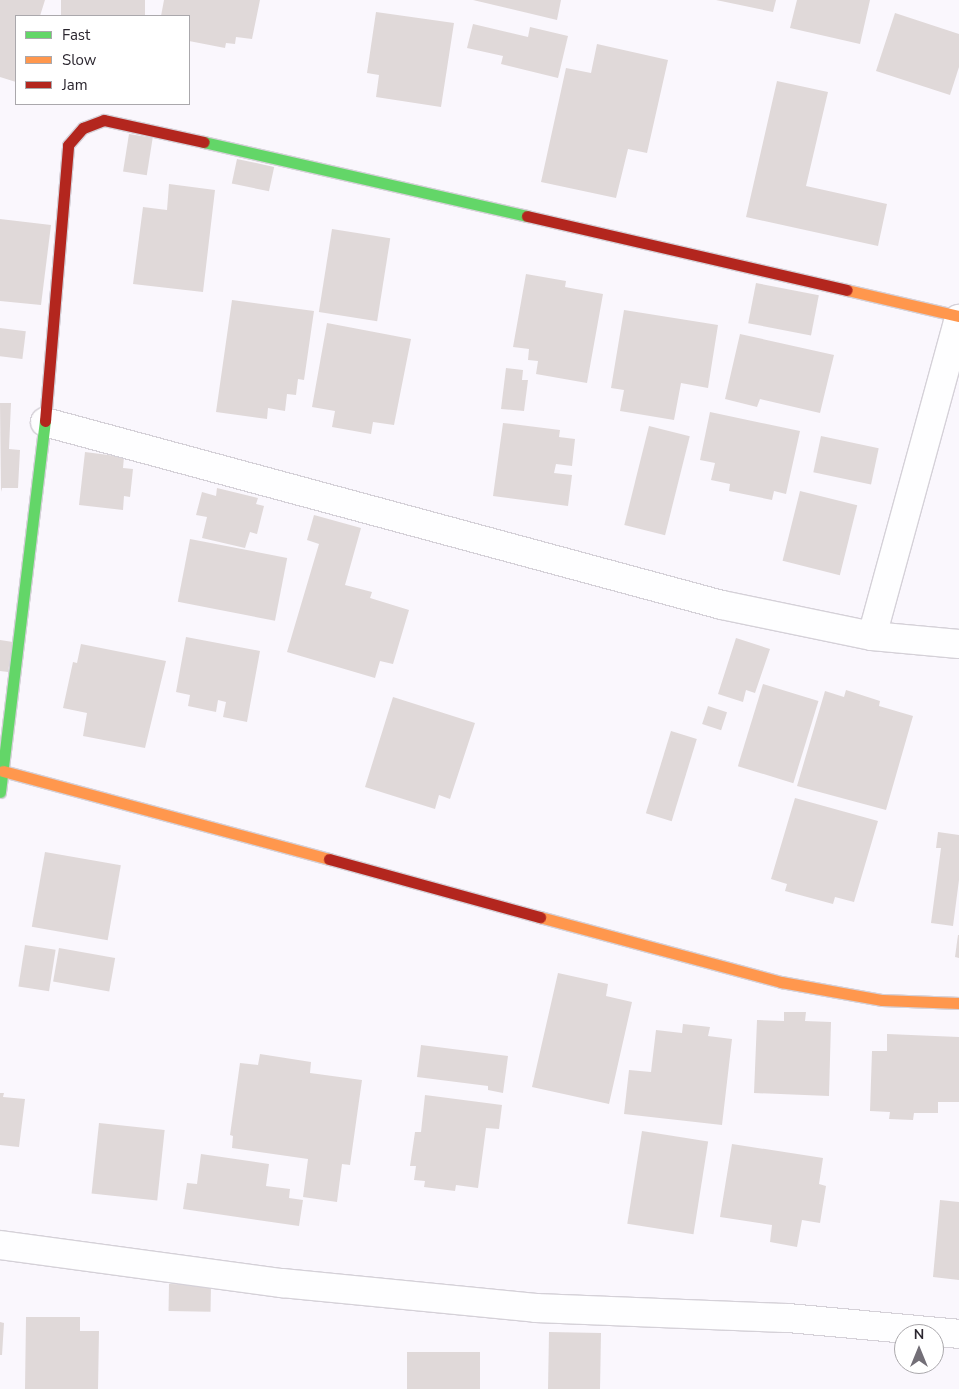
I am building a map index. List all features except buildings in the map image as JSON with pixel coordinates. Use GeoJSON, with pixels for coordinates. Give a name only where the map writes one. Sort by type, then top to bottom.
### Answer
{"type":"FeatureCollection","features":[{"type":"Feature","properties":{"kind":"street"},"geometry":{"type":"LineString","coordinates":[[0,792],[45,422],[68,145],[83,128],[104,120],[959,318],[872,636]]}},
{"type":"Feature","properties":{"kind":"street"},"geometry":{"type":"LineString","coordinates":[[45,422],[722,606],[872,636],[959,644]]}},
{"type":"Feature","properties":{"kind":"street"},"geometry":{"type":"LineString","coordinates":[[3,771],[781,982],[882,1000],[959,1004]]}},
{"type":"Feature","properties":{"kind":"street"},"geometry":{"type":"LineString","coordinates":[[0,1245],[282,1283],[526,1307],[788,1318],[959,1334]]}},
{"type":"Feature","properties":{"kind":"traffic: fast"},"geometry":{"type":"LineString","coordinates":[[204,142],[527,216]]}},
{"type":"Feature","properties":{"kind":"traffic: fast"},"geometry":{"type":"LineString","coordinates":[[0,792],[45,421]]}},
{"type":"Feature","properties":{"kind":"traffic: slow"},"geometry":{"type":"LineString","coordinates":[[847,290],[959,316]]}},
{"type":"Feature","properties":{"kind":"traffic: slow"},"geometry":{"type":"LineString","coordinates":[[3,771],[329,859]]}},
{"type":"Feature","properties":{"kind":"traffic: slow"},"geometry":{"type":"LineString","coordinates":[[540,917],[781,982],[882,1000],[959,1003]]}},
{"type":"Feature","properties":{"kind":"traffic: jam"},"geometry":{"type":"LineString","coordinates":[[45,421],[68,145],[83,128],[104,120],[204,142]]}},
{"type":"Feature","properties":{"kind":"traffic: jam"},"geometry":{"type":"LineString","coordinates":[[527,216],[847,290]]}},
{"type":"Feature","properties":{"kind":"traffic: jam"},"geometry":{"type":"LineString","coordinates":[[329,859],[540,917]]}}]}
